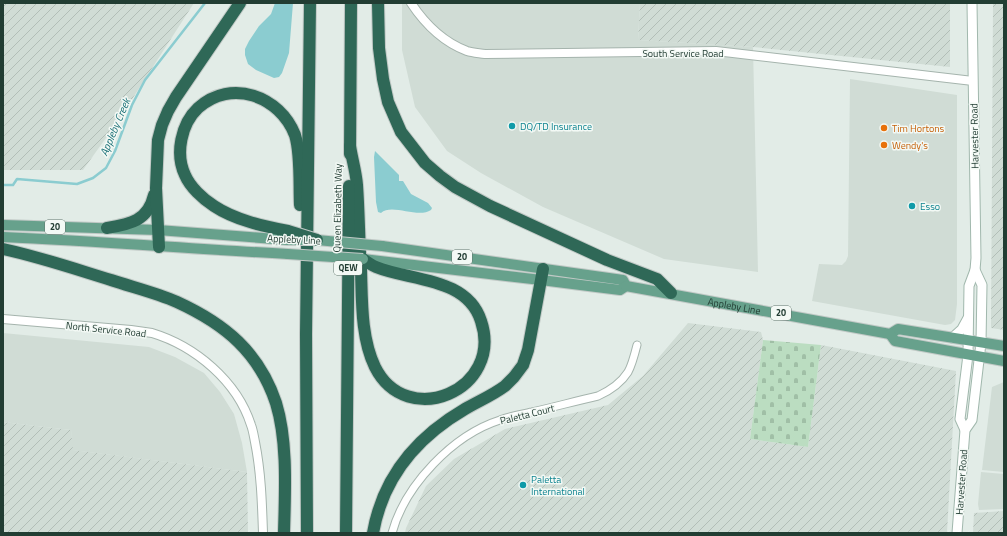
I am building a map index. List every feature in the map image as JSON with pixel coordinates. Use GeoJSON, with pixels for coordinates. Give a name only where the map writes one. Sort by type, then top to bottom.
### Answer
{"type":"FeatureCollection","features":[{"type":"Feature","properties":{"kind":"highway"},"geometry":{"type":"LineString","coordinates":[[158,247],[156,188],[158,140],[162,125],[168,111],[240,3]]}},
{"type":"Feature","properties":{"kind":"highway"},"geometry":{"type":"LineString","coordinates":[[307,533],[306,334],[310,3]]}},
{"type":"Feature","properties":{"kind":"highway","name":"Queen Elizabeth Way"},"geometry":{"type":"LineString","coordinates":[[346,533],[352,3]]}},
{"type":"Feature","properties":{"kind":"highway"},"geometry":{"type":"LineString","coordinates":[[378,3],[379,48],[388,102],[401,132],[425,164],[455,187],[490,206],[607,260],[657,279],[671,293]]}},
{"type":"Feature","properties":{"kind":"highway"},"geometry":{"type":"LineString","coordinates":[[306,334],[298,147],[291,126],[279,110],[272,104],[255,96],[246,94],[230,94],[217,97],[207,102],[191,116],[182,136],[180,149],[181,161],[184,175],[190,184],[206,200],[222,210],[288,235],[317,240]]}},
{"type":"Feature","properties":{"kind":"highway"},"geometry":{"type":"LineString","coordinates":[[350,146],[356,184],[363,312],[366,336],[375,366],[382,380],[389,386],[412,398],[428,399],[442,397],[455,392],[466,384],[475,374],[482,361],[485,340],[481,320],[472,305],[459,293],[444,286],[382,264],[376,267],[363,259]]}},
{"type":"Feature","properties":{"kind":"highway"},"geometry":{"type":"LineString","coordinates":[[107,228],[125,225],[141,218],[152,203],[156,188]]}},
{"type":"Feature","properties":{"kind":"highway"},"geometry":{"type":"LineString","coordinates":[[3,249],[50,260],[176,302],[209,318],[229,332],[240,343],[260,369],[268,383],[276,404],[280,422],[285,466],[284,533]]}},
{"type":"Feature","properties":{"kind":"highway"},"geometry":{"type":"LineString","coordinates":[[374,533],[375,523],[382,502],[392,480],[406,457],[416,445],[440,425],[465,409],[496,393],[514,378],[523,365],[533,329],[542,274]]}},
{"type":"Feature","properties":{"kind":"main road","name":"Harvester Road"},"geometry":{"type":"LineString","coordinates":[[965,430],[972,420],[980,358],[982,284],[976,270],[972,3]]}},
{"type":"Feature","properties":{"kind":"main road","name":"Appleby Line"},"geometry":{"type":"LineString","coordinates":[[3,224],[288,235]]}},
{"type":"Feature","properties":{"kind":"main road","name":"Appleby Line"},"geometry":{"type":"LineString","coordinates":[[3,238],[363,259]]}},
{"type":"Feature","properties":{"kind":"main road","name":"Appleby Line"},"geometry":{"type":"LineString","coordinates":[[317,240],[382,246],[542,274],[620,290],[626,286],[671,293],[890,334],[898,329],[1004,346]]}},
{"type":"Feature","properties":{"kind":"main road","name":"Appleby Line"},"geometry":{"type":"LineString","coordinates":[[382,264],[542,274]]}},
{"type":"Feature","properties":{"kind":"main road","name":"Harvester Road"},"geometry":{"type":"LineString","coordinates":[[957,533],[965,430],[960,419],[968,355],[969,286],[976,270]]}},
{"type":"Feature","properties":{"kind":"main road"},"geometry":{"type":"LineString","coordinates":[[952,338],[962,329],[968,317]]}},
{"type":"Feature","properties":{"kind":"main road","name":"Appleby Line"},"geometry":{"type":"LineString","coordinates":[[890,334],[895,341],[980,358],[1004,361]]}},
{"type":"Feature","properties":{"kind":"street","name":"South Service Road"},"geometry":{"type":"LineString","coordinates":[[411,3],[435,32],[451,43],[467,51],[485,54],[716,52],[973,81]]}},
{"type":"Feature","properties":{"kind":"street","name":"North Service Road"},"geometry":{"type":"LineString","coordinates":[[3,319],[151,333],[173,342],[195,354],[212,366],[238,397],[251,425],[261,481],[263,533]]}},
{"type":"Feature","properties":{"kind":"street","name":"Paletta Court"},"geometry":{"type":"LineString","coordinates":[[392,533],[394,525],[412,490],[430,467],[450,449],[473,432],[499,420],[605,393],[628,372],[638,345]]}},
{"type":"Feature","properties":{"kind":"shaded area"},"geometry":{"type":"Polygon","coordinates":[[[3,3],[194,3],[118,121],[83,170],[3,170],[3,3]]]}},
{"type":"Feature","properties":{"kind":"shaded area"},"geometry":{"type":"Polygon","coordinates":[[[402,3],[640,3],[638,40],[753,47],[758,272],[664,259],[543,207],[481,173],[447,151],[415,107],[402,50],[402,3]]]}},
{"type":"Feature","properties":{"kind":"shaded area"},"geometry":{"type":"Polygon","coordinates":[[[640,3],[950,3],[950,67],[753,47],[638,40],[640,3]]]}},
{"type":"Feature","properties":{"kind":"shaded area"},"geometry":{"type":"Polygon","coordinates":[[[993,3],[1004,3],[1004,330],[991,328],[993,3]]]}},
{"type":"Feature","properties":{"kind":"shaded area"},"geometry":{"type":"Polygon","coordinates":[[[850,79],[957,95],[957,304],[955,320],[951,324],[945,325],[812,301],[819,264],[842,265],[848,256],[850,79]]]}},
{"type":"Feature","properties":{"kind":"shaded area"},"geometry":{"type":"Polygon","coordinates":[[[688,323],[761,332],[763,340],[750,439],[808,447],[821,345],[956,371],[947,533],[405,533],[426,486],[454,459],[505,429],[608,405],[643,376],[688,323]]]}},
{"type":"Feature","properties":{"kind":"shaded area"},"geometry":{"type":"Polygon","coordinates":[[[3,333],[149,347],[175,357],[204,373],[220,392],[234,414],[242,443],[247,472],[72,450],[71,430],[3,422],[3,333]]]}},
{"type":"Feature","properties":{"kind":"shaded area"},"geometry":{"type":"Polygon","coordinates":[[[1004,382],[1004,472],[982,470],[992,387],[1004,382]]]}},
{"type":"Feature","properties":{"kind":"shaded area"},"geometry":{"type":"Polygon","coordinates":[[[3,422],[71,430],[73,450],[247,472],[248,533],[3,533],[3,422]]]}},
{"type":"Feature","properties":{"kind":"shaded area"},"geometry":{"type":"Polygon","coordinates":[[[981,472],[1004,474],[1004,509],[979,510],[978,504],[981,472]]]}},
{"type":"Feature","properties":{"kind":"shaded area"},"geometry":{"type":"Polygon","coordinates":[[[1004,511],[1004,533],[973,533],[974,513],[1004,511]]]}},
{"type":"Feature","properties":{"kind":"green space"},"geometry":{"type":"Polygon","coordinates":[[[763,340],[821,345],[808,447],[750,439],[763,340]]]}},
{"type":"Feature","properties":{"kind":"water"},"geometry":{"type":"Polygon","coordinates":[[[275,3],[293,3],[289,53],[282,73],[279,77],[274,78],[256,70],[248,64],[245,49],[259,26],[271,14],[275,3]]]}},
{"type":"Feature","properties":{"kind":"water"},"geometry":{"type":"Polygon","coordinates":[[[375,151],[399,175],[399,181],[403,181],[411,194],[428,203],[432,208],[431,210],[419,213],[398,210],[386,210],[381,213],[378,212],[376,202],[375,151]]]}},
{"type":"Feature","properties":{"kind":"waterway","name":"Appleby Creek"},"geometry":{"type":"LineString","coordinates":[[3,185],[13,185],[17,179],[77,184],[93,178],[106,168],[115,151],[132,105],[145,80],[205,3]]}},
{"type":"Feature","properties":{"kind":"place","name":"DQ/TD Insurance"},"geometry":{"type":"Point","coordinates":[512,126]}},
{"type":"Feature","properties":{"kind":"place","name":"Tim Hortons"},"geometry":{"type":"Point","coordinates":[884,128]}},
{"type":"Feature","properties":{"kind":"place","name":"Wendy's"},"geometry":{"type":"Point","coordinates":[884,145]}},
{"type":"Feature","properties":{"kind":"place","name":"Esso"},"geometry":{"type":"Point","coordinates":[912,206]}},
{"type":"Feature","properties":{"kind":"place","name":"Paletta International"},"geometry":{"type":"Point","coordinates":[523,485]}}]}
